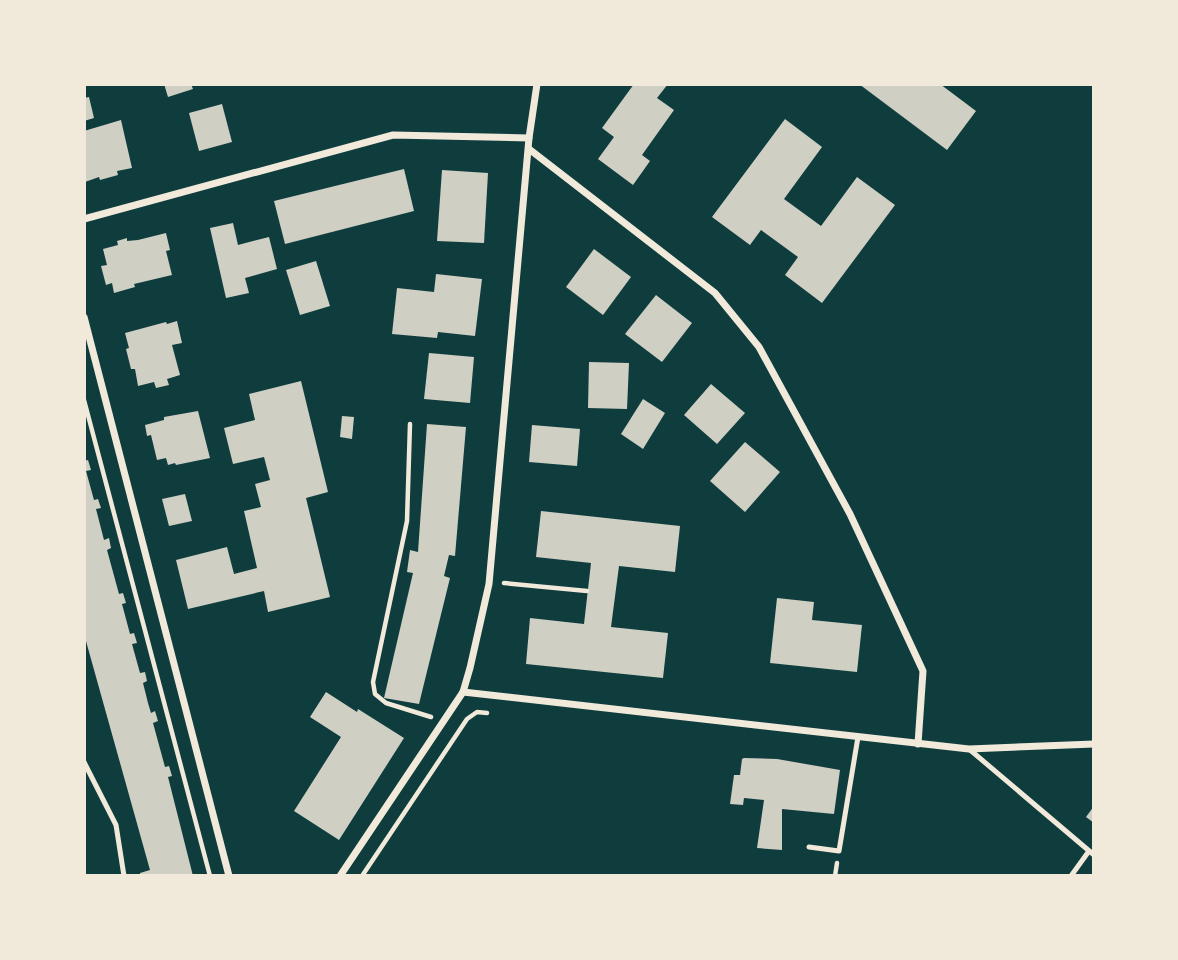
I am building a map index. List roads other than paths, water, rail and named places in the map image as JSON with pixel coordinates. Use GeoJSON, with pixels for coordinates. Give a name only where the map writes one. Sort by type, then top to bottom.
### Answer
{"type":"FeatureCollection","features":[{"type":"Feature","properties":{"kind":"street"},"geometry":{"type":"LineString","coordinates":[[340,876],[463,692],[489,584],[529,138],[537,84]]}},
{"type":"Feature","properties":{"kind":"street"},"geometry":{"type":"LineString","coordinates":[[84,219],[393,135],[529,138]]}},
{"type":"Feature","properties":{"kind":"street"},"geometry":{"type":"LineString","coordinates":[[529,149],[715,293],[759,346],[850,514],[923,671],[918,744]]}},
{"type":"Feature","properties":{"kind":"street"},"geometry":{"type":"LineString","coordinates":[[84,317],[229,876]]}},
{"type":"Feature","properties":{"kind":"street"},"geometry":{"type":"LineString","coordinates":[[463,692],[970,750],[1094,744]]}},
{"type":"Feature","properties":{"kind":"lane"},"geometry":{"type":"LineString","coordinates":[[810,847],[839,851],[858,737]]}},
{"type":"Feature","properties":{"kind":"lane"},"geometry":{"type":"LineString","coordinates":[[970,750],[1091,853],[1072,876]]}},
{"type":"Feature","properties":{"kind":"lane"},"geometry":{"type":"LineString","coordinates":[[84,762],[116,825],[124,876]]}}]}
